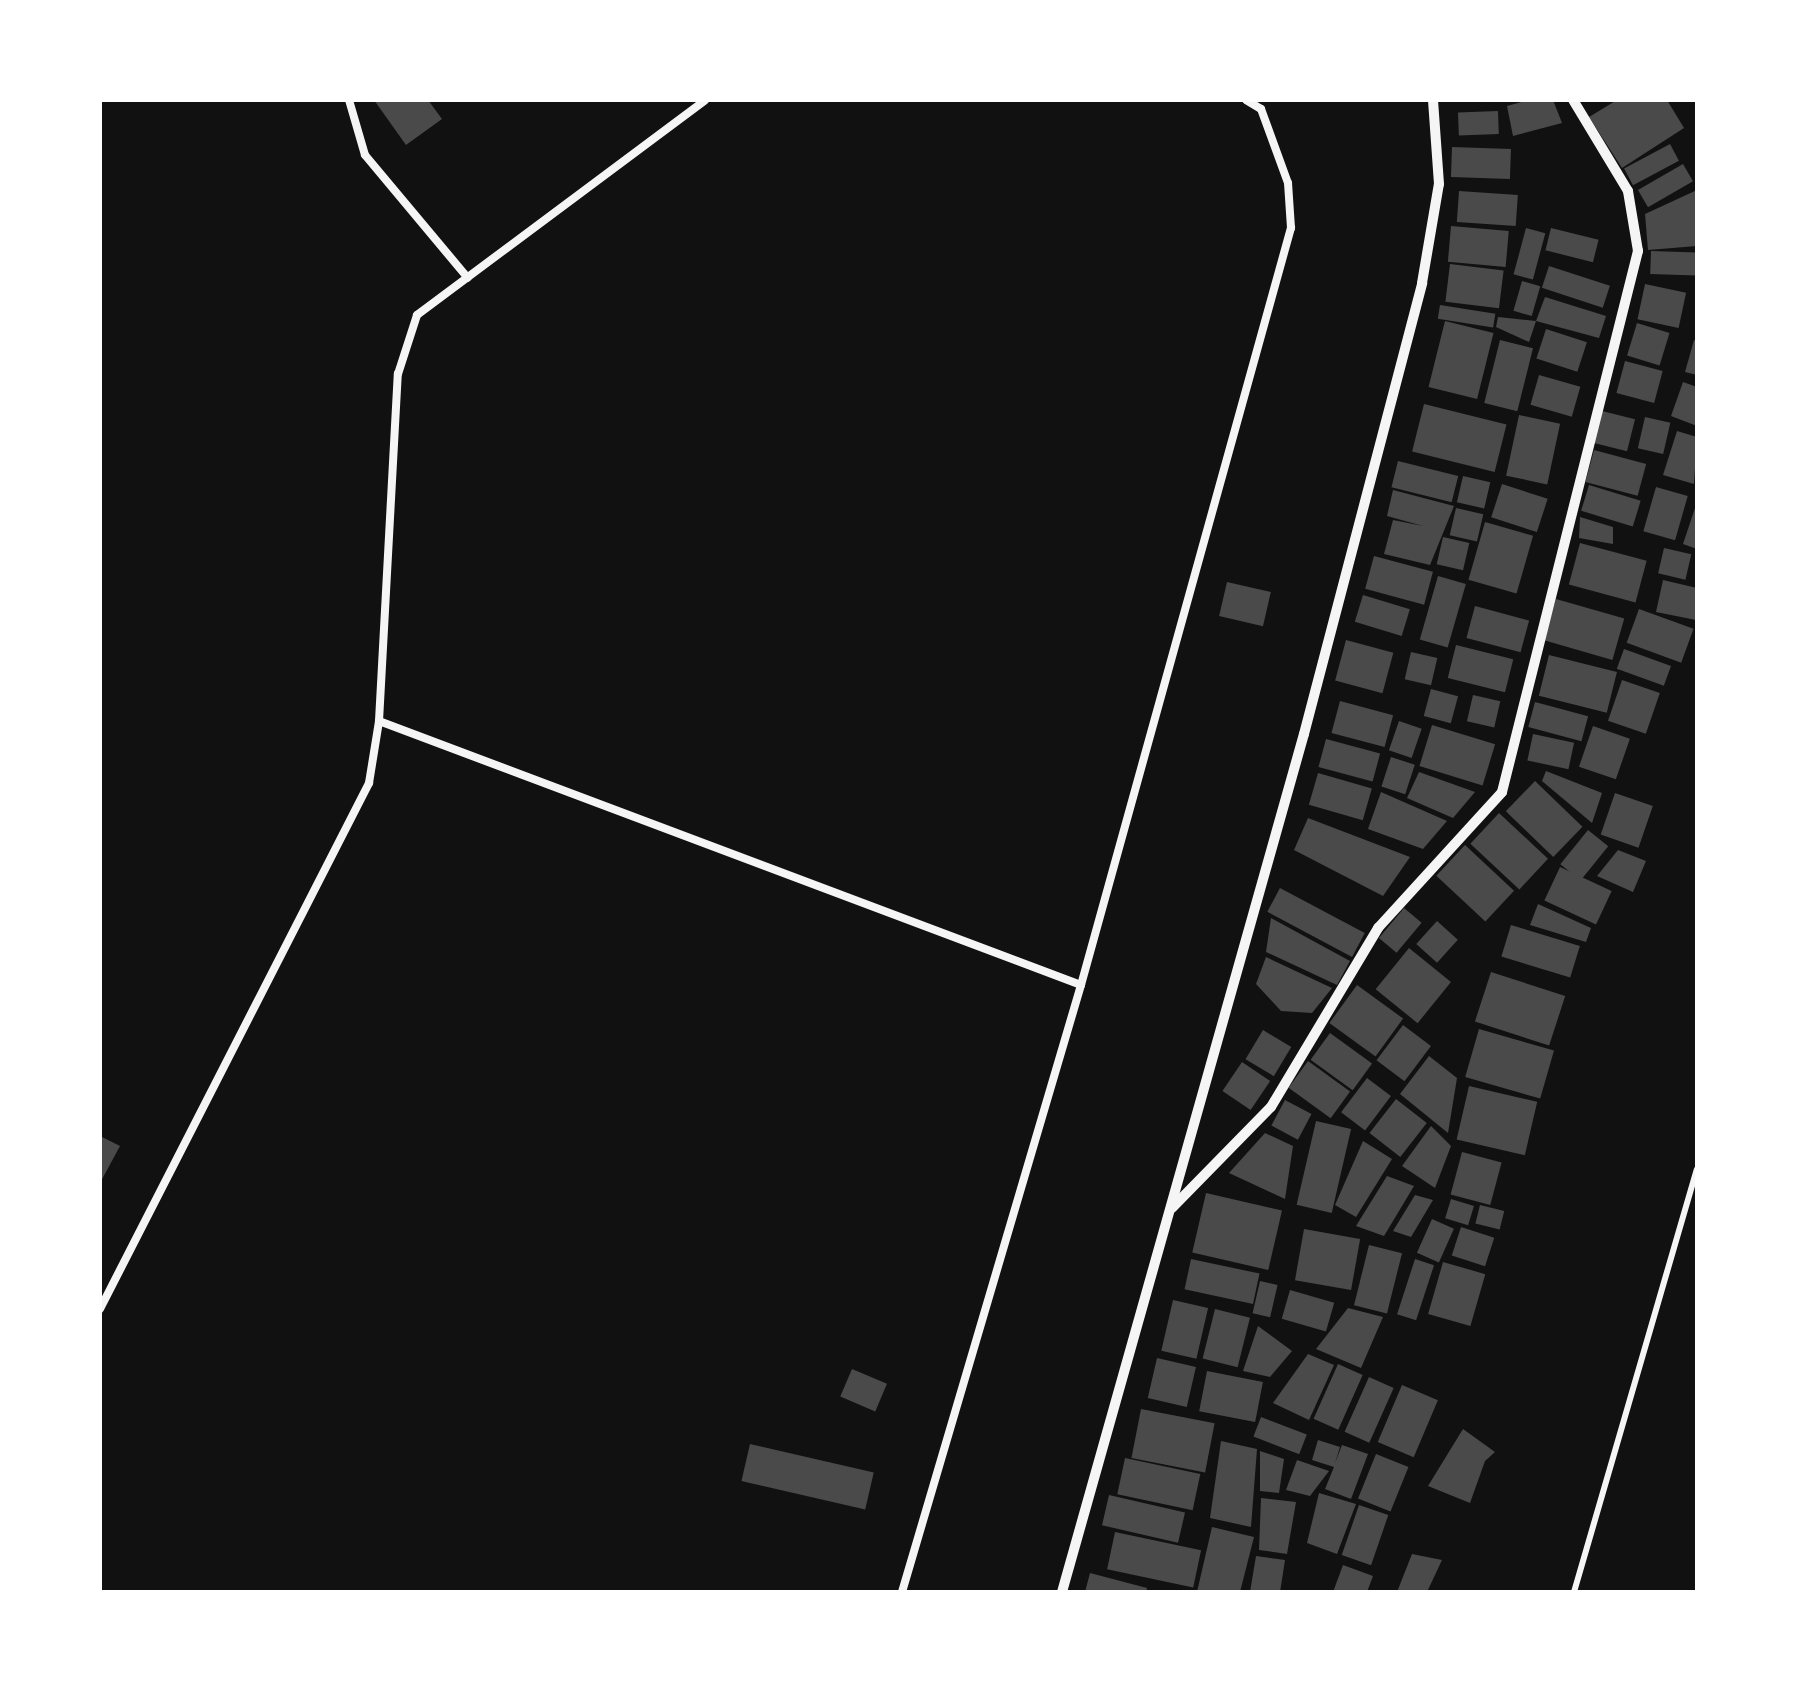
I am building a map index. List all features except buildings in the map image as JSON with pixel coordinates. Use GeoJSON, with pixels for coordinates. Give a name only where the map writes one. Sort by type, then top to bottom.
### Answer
{"type":"FeatureCollection","features":[{"type":"Feature","properties":{"kind":"street"},"geometry":{"type":"LineString","coordinates":[[1062,1592],[1172,1208],[1422,283],[1439,184],[1433,100]]}},
{"type":"Feature","properties":{"kind":"street"},"geometry":{"type":"LineString","coordinates":[[1172,1208],[1271,1106],[1378,928],[1502,792],[1638,251],[1628,191],[1574,100]]}},
{"type":"Feature","properties":{"kind":"lane"},"geometry":{"type":"LineString","coordinates":[[349,100],[365,154],[468,278]]}},
{"type":"Feature","properties":{"kind":"lane"},"geometry":{"type":"LineString","coordinates":[[100,1309],[368,783],[380,720],[398,374],[418,315],[705,100]]}},
{"type":"Feature","properties":{"kind":"lane"},"geometry":{"type":"LineString","coordinates":[[902,1592],[1081,986],[1291,228],[1288,183],[1262,104],[1246,100]]}},
{"type":"Feature","properties":{"kind":"lane"},"geometry":{"type":"LineString","coordinates":[[380,720],[1081,986]]}},
{"type":"Feature","properties":{"kind":"path"},"geometry":{"type":"LineString","coordinates":[[1574,1592],[1697,1170]]}}]}
